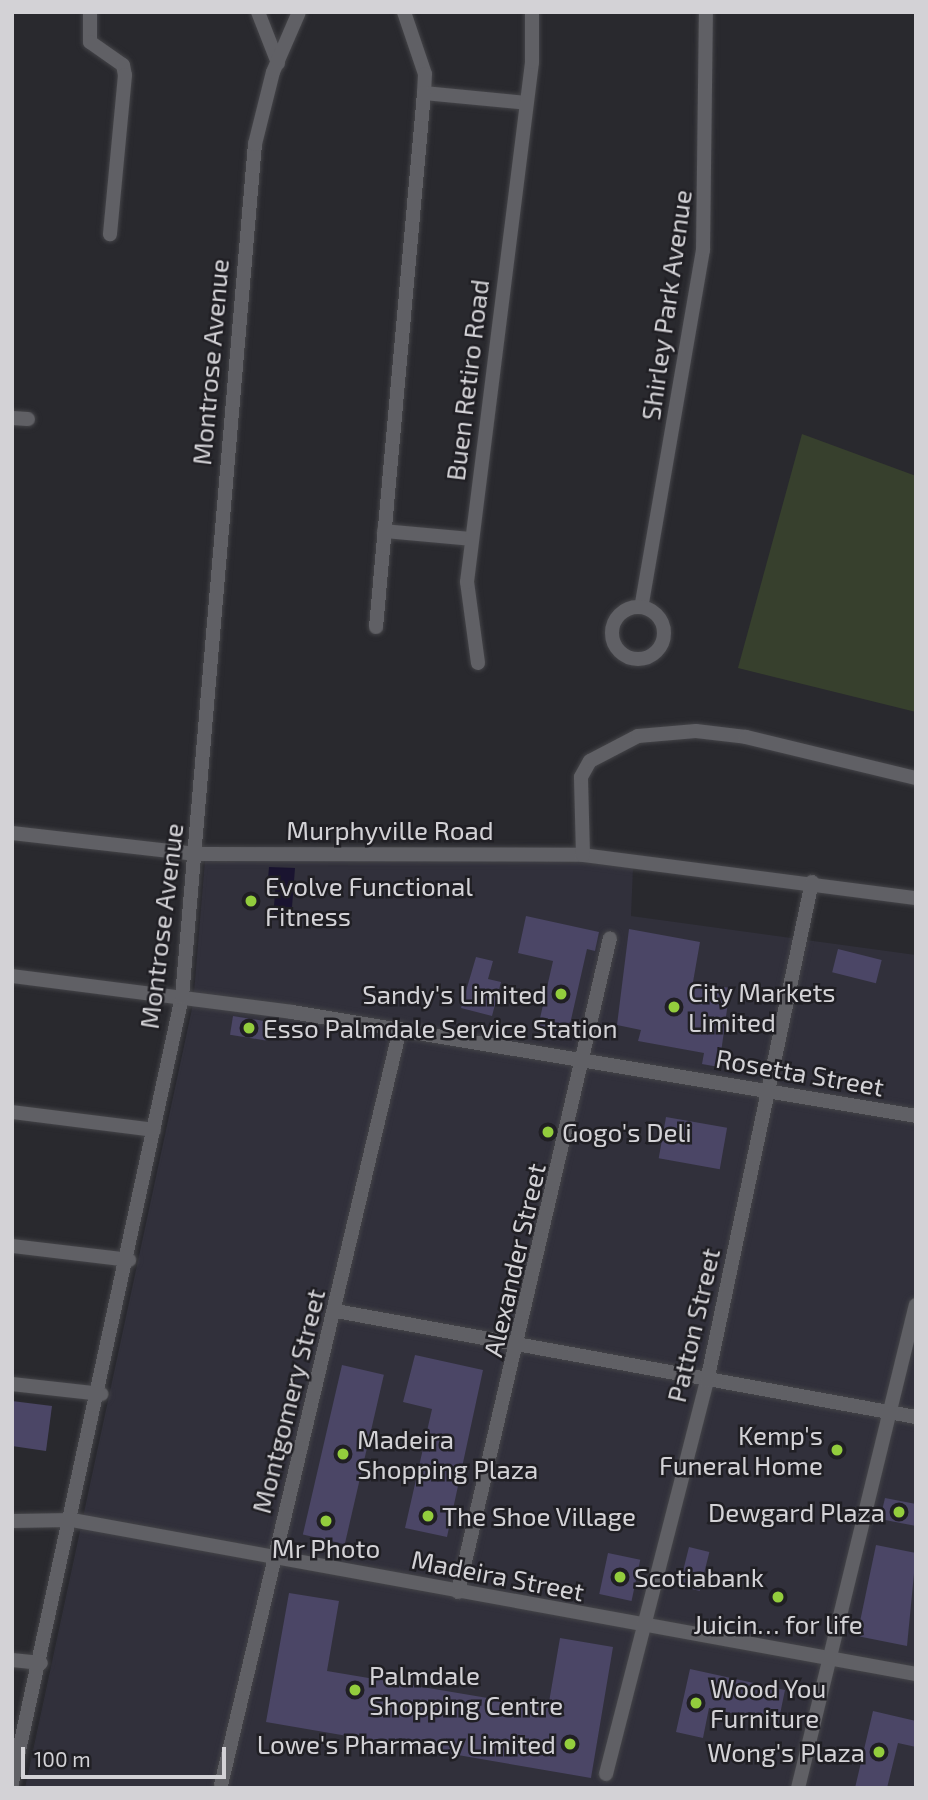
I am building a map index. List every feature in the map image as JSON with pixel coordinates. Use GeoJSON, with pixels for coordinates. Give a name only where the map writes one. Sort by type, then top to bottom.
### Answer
{"type":"FeatureCollection","features":[{"type":"Feature","properties":{"kind":"street"},"geometry":{"type":"LineString","coordinates":[[90,12],[90,42],[123,65],[125,75],[110,234]]}},
{"type":"Feature","properties":{"kind":"street"},"geometry":{"type":"LineString","coordinates":[[258,12],[278,63]]}},
{"type":"Feature","properties":{"kind":"street","name":"Montrose Avenue"},"geometry":{"type":"LineString","coordinates":[[12,1783],[101,1394],[182,997],[250,186],[261,108],[299,12]]}},
{"type":"Feature","properties":{"kind":"street"},"geometry":{"type":"LineString","coordinates":[[376,627],[425,74],[404,12]]}},
{"type":"Feature","properties":{"kind":"street","name":"Buen Retiro Road"},"geometry":{"type":"LineString","coordinates":[[478,663],[467,582],[527,103],[532,12]]}},
{"type":"Feature","properties":{"kind":"street","name":"Shirley Park Avenue"},"geometry":{"type":"LineString","coordinates":[[642,603],[703,250],[706,12]]}},
{"type":"Feature","properties":{"kind":"street"},"geometry":{"type":"LineString","coordinates":[[424,93],[527,103]]}},
{"type":"Feature","properties":{"kind":"street"},"geometry":{"type":"LineString","coordinates":[[12,418],[28,419]]}},
{"type":"Feature","properties":{"kind":"street"},"geometry":{"type":"LineString","coordinates":[[384,531],[472,539]]}},
{"type":"Feature","properties":{"kind":"street"},"geometry":{"type":"LineString","coordinates":[[583,855],[581,777],[590,761],[638,736],[696,731],[746,737],[916,778]]}},
{"type":"Feature","properties":{"kind":"street","name":"Murphyville Road"},"geometry":{"type":"LineString","coordinates":[[12,833],[196,854],[583,855],[812,882],[916,898]]}},
{"type":"Feature","properties":{"kind":"street","name":"Patton Street"},"geometry":{"type":"LineString","coordinates":[[606,1774],[707,1381],[812,882]]}},
{"type":"Feature","properties":{"kind":"street","name":"Alexander Street"},"geometry":{"type":"LineString","coordinates":[[458,1592],[520,1346],[586,1060],[610,938]]}},
{"type":"Feature","properties":{"kind":"street","name":"Rosetta Street"},"geometry":{"type":"LineString","coordinates":[[12,976],[182,997],[400,1029],[916,1116]]}},
{"type":"Feature","properties":{"kind":"street","name":"Montgomery Street"},"geometry":{"type":"LineString","coordinates":[[221,1785],[336,1311],[400,1029]]}},
{"type":"Feature","properties":{"kind":"street"},"geometry":{"type":"LineString","coordinates":[[12,1112],[154,1130]]}},
{"type":"Feature","properties":{"kind":"street"},"geometry":{"type":"LineString","coordinates":[[12,1246],[128,1260]]}},
{"type":"Feature","properties":{"kind":"street"},"geometry":{"type":"LineString","coordinates":[[798,1788],[833,1660],[916,1305]]}},
{"type":"Feature","properties":{"kind":"street"},"geometry":{"type":"LineString","coordinates":[[336,1311],[707,1381],[916,1417]]}},
{"type":"Feature","properties":{"kind":"street"},"geometry":{"type":"LineString","coordinates":[[12,1384],[101,1394]]}},
{"type":"Feature","properties":{"kind":"street","name":"Madeira Street"},"geometry":{"type":"LineString","coordinates":[[12,1521],[72,1521],[274,1561],[916,1674]]}},
{"type":"Feature","properties":{"kind":"street"},"geometry":{"type":"LineString","coordinates":[[12,1660],[41,1663]]}},
{"type":"Feature","properties":{"kind":"shaded area"},"geometry":{"type":"Polygon","coordinates":[[[205,860],[569,860],[633,868],[631,916],[916,955],[916,1788],[25,1788],[193,1004],[205,860]]]}},
{"type":"Feature","properties":{"kind":"shaded area"},"geometry":{"type":"Polygon","coordinates":[[[269,867],[295,868],[291,920],[273,919],[276,880],[268,879],[269,867]]]}},
{"type":"Feature","properties":{"kind":"green space"},"geometry":{"type":"Polygon","coordinates":[[[802,434],[916,476],[916,712],[738,668],[802,434]]]}},
{"type":"Feature","properties":{"kind":"building","name":"Sandy's Limited"},"geometry":{"type":"Polygon","coordinates":[[[526,916],[599,932],[595,951],[587,949],[568,1033],[538,1027],[553,961],[518,953],[526,916]]]}},
{"type":"Feature","properties":{"kind":"building","name":"City Markets Limited"},"geometry":{"type":"Polygon","coordinates":[[[629,929],[700,942],[693,982],[730,988],[719,1067],[702,1064],[704,1053],[638,1041],[641,1030],[617,1025],[629,929]]]}},
{"type":"Feature","properties":{"kind":"building"},"geometry":{"type":"Polygon","coordinates":[[[838,949],[882,960],[876,983],[832,972],[838,949]]]}},
{"type":"Feature","properties":{"kind":"building"},"geometry":{"type":"Polygon","coordinates":[[[476,957],[493,961],[488,979],[501,982],[492,1016],[461,1008],[476,957]]]}},
{"type":"Feature","properties":{"kind":"building","name":"Esso Palmdale Service Station"},"geometry":{"type":"Polygon","coordinates":[[[233,1016],[269,1022],[266,1040],[230,1035],[233,1016]]]}},
{"type":"Feature","properties":{"kind":"building"},"geometry":{"type":"Polygon","coordinates":[[[666,1117],[727,1128],[720,1169],[659,1158],[666,1117]]]}},
{"type":"Feature","properties":{"kind":"building"},"geometry":{"type":"Polygon","coordinates":[[[415,1355],[483,1370],[447,1537],[405,1528],[432,1409],[403,1402],[415,1355]]]}},
{"type":"Feature","properties":{"kind":"building","name":"Madeira Shopping Plaza"},"geometry":{"type":"Polygon","coordinates":[[[342,1365],[384,1375],[345,1544],[303,1535],[342,1365]]]}},
{"type":"Feature","properties":{"kind":"building"},"geometry":{"type":"Polygon","coordinates":[[[12,1401],[52,1406],[46,1451],[12,1446],[12,1401]]]}},
{"type":"Feature","properties":{"kind":"building","name":"Dewgard Plaza"},"geometry":{"type":"Polygon","coordinates":[[[885,1498],[916,1504],[916,1526],[880,1519],[885,1498]]]}},
{"type":"Feature","properties":{"kind":"building"},"geometry":{"type":"Polygon","coordinates":[[[876,1545],[916,1553],[907,1646],[857,1636],[876,1545]]]}},
{"type":"Feature","properties":{"kind":"building"},"geometry":{"type":"Polygon","coordinates":[[[689,1547],[709,1552],[700,1591],[679,1586],[689,1547]]]}},
{"type":"Feature","properties":{"kind":"building","name":"Scotiabank"},"geometry":{"type":"Polygon","coordinates":[[[608,1553],[640,1560],[632,1601],[599,1594],[608,1553]]]}},
{"type":"Feature","properties":{"kind":"building","name":"Palmdale Shopping Centre"},"geometry":{"type":"Polygon","coordinates":[[[289,1593],[339,1601],[327,1671],[548,1708],[560,1638],[613,1647],[591,1778],[266,1722],[289,1593]]]}},
{"type":"Feature","properties":{"kind":"building"},"geometry":{"type":"Polygon","coordinates":[[[690,1669],[785,1690],[778,1724],[709,1708],[703,1738],[676,1732],[690,1669]]]}},
{"type":"Feature","properties":{"kind":"building","name":"Wong's Plaza"},"geometry":{"type":"Polygon","coordinates":[[[873,1711],[916,1721],[916,1747],[898,1743],[887,1788],[855,1788],[873,1711]]]}},
{"type":"Feature","properties":{"kind":"place","name":"Evolve Functional Fitness"},"geometry":{"type":"Point","coordinates":[251,901]}},
{"type":"Feature","properties":{"kind":"place","name":"Sandy's Limited"},"geometry":{"type":"Point","coordinates":[561,994]}},
{"type":"Feature","properties":{"kind":"place","name":"City Markets Limited"},"geometry":{"type":"Point","coordinates":[674,1007]}},
{"type":"Feature","properties":{"kind":"place","name":"Esso Palmdale Service Station"},"geometry":{"type":"Point","coordinates":[249,1028]}},
{"type":"Feature","properties":{"kind":"place","name":"Gogo's Deli"},"geometry":{"type":"Point","coordinates":[548,1132]}},
{"type":"Feature","properties":{"kind":"place","name":"Kemp's Funeral Home"},"geometry":{"type":"Point","coordinates":[837,1450]}},
{"type":"Feature","properties":{"kind":"place","name":"Madeira Shopping Plaza"},"geometry":{"type":"Point","coordinates":[343,1454]}},
{"type":"Feature","properties":{"kind":"place","name":"Dewgard Plaza"},"geometry":{"type":"Point","coordinates":[899,1512]}},
{"type":"Feature","properties":{"kind":"place","name":"The Shoe Village"},"geometry":{"type":"Point","coordinates":[428,1516]}},
{"type":"Feature","properties":{"kind":"place","name":"Mr Photo"},"geometry":{"type":"Point","coordinates":[326,1521]}},
{"type":"Feature","properties":{"kind":"place","name":"Scotiabank"},"geometry":{"type":"Point","coordinates":[620,1577]}},
{"type":"Feature","properties":{"kind":"place","name":"Juicin… for life"},"geometry":{"type":"Point","coordinates":[778,1597]}},
{"type":"Feature","properties":{"kind":"place","name":"Palmdale Shopping Centre"},"geometry":{"type":"Point","coordinates":[355,1690]}},
{"type":"Feature","properties":{"kind":"place","name":"Wood You Furniture"},"geometry":{"type":"Point","coordinates":[696,1703]}},
{"type":"Feature","properties":{"kind":"place","name":"Lowe's Pharmacy Limited"},"geometry":{"type":"Point","coordinates":[570,1744]}},
{"type":"Feature","properties":{"kind":"place","name":"Wong's Plaza"},"geometry":{"type":"Point","coordinates":[879,1752]}}]}
